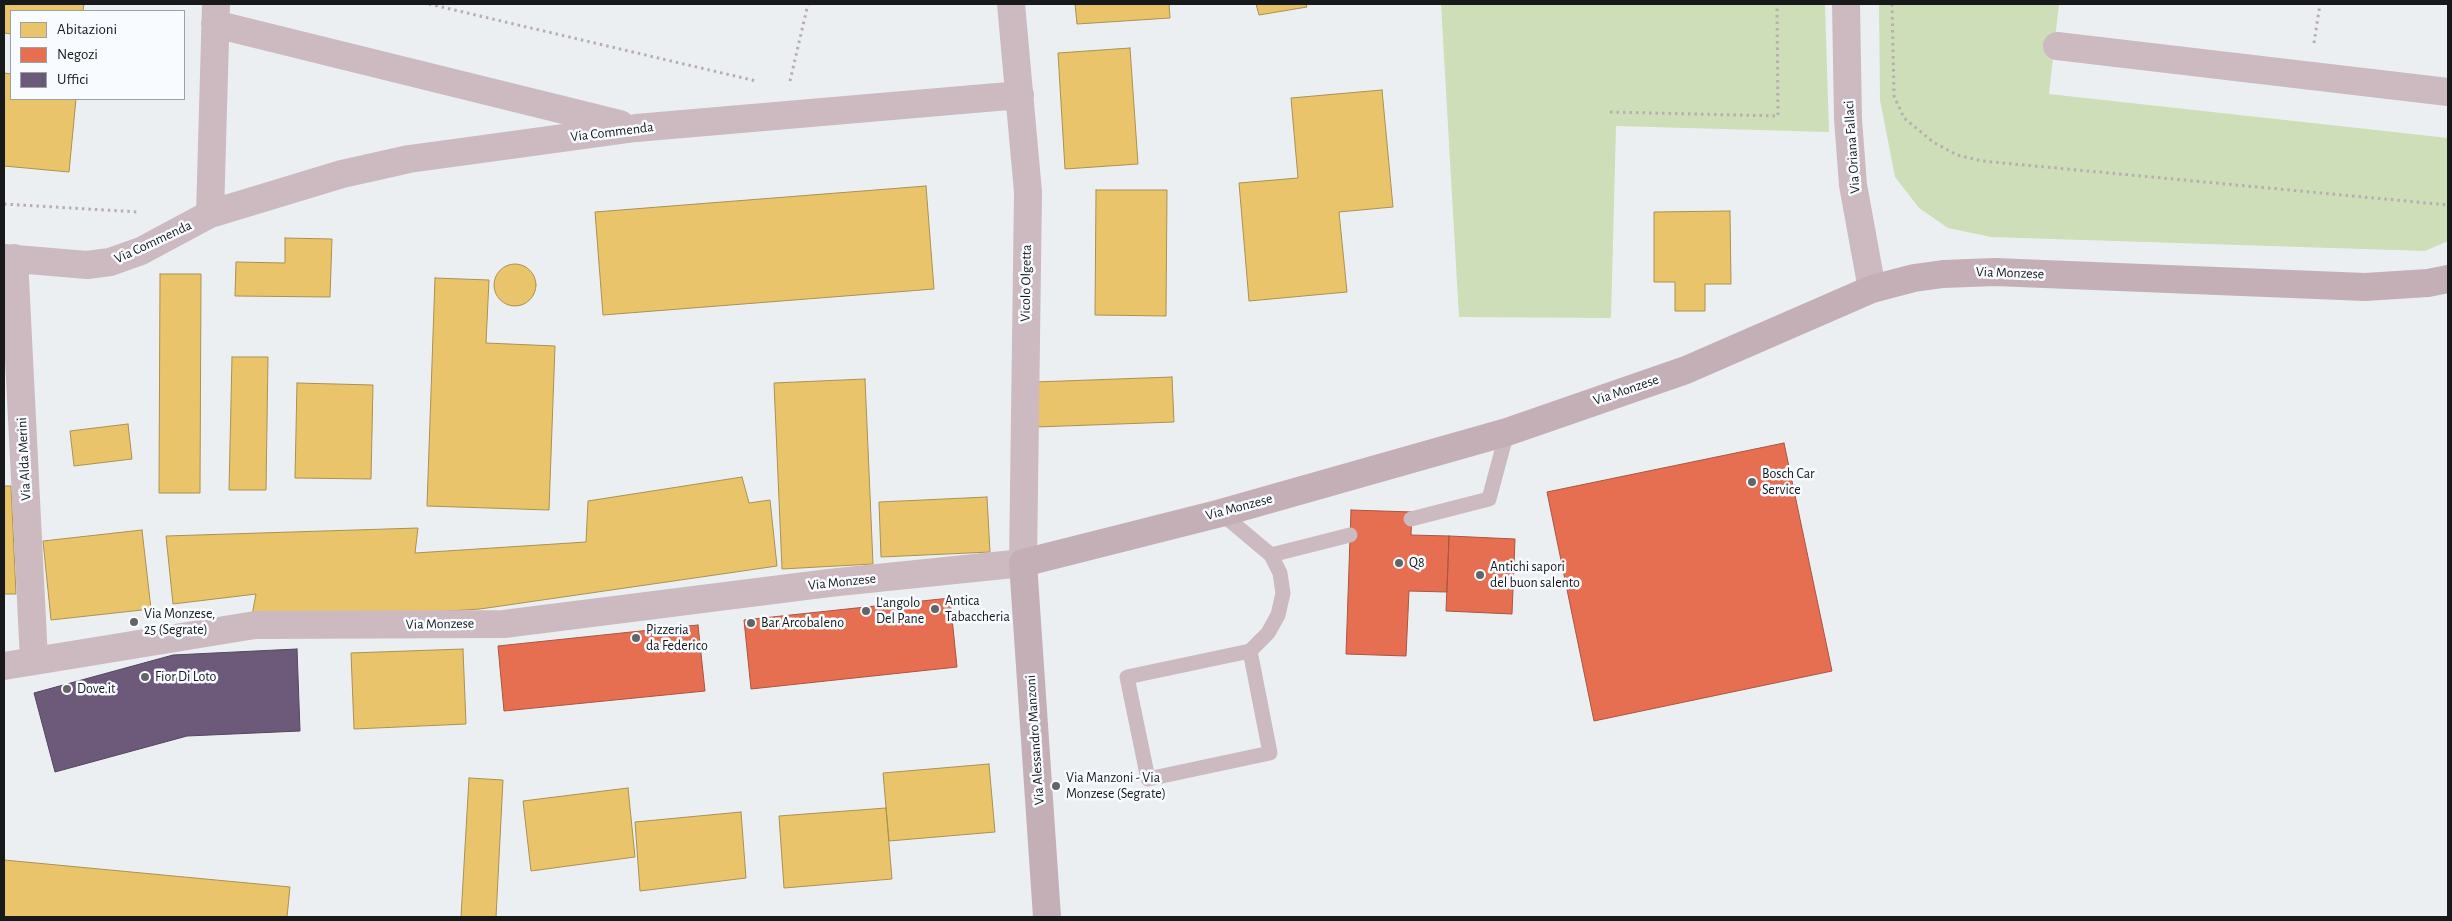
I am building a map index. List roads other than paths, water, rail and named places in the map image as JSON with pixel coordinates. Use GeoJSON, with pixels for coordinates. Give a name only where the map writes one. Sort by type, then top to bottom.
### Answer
{"type":"FeatureCollection","features":[{"type":"Feature","properties":{"kind":"street","name":"Vicolo Olgetta"},"geometry":{"type":"LineString","coordinates":[[1011,4],[1028,192],[1022,563]]}},
{"type":"Feature","properties":{"kind":"street","name":"Via Oriana Fallaci"},"geometry":{"type":"LineString","coordinates":[[1846,4],[1848,119],[1853,185],[1872,289]]}},
{"type":"Feature","properties":{"kind":"street"},"geometry":{"type":"LineString","coordinates":[[210,214],[215,14],[636,128]]}},
{"type":"Feature","properties":{"kind":"street"},"geometry":{"type":"LineString","coordinates":[[2057,46],[2448,92]]}},
{"type":"Feature","properties":{"kind":"street","name":"Via Commenda"},"geometry":{"type":"LineString","coordinates":[[9,258],[87,265],[110,262],[141,251],[210,214],[342,174],[409,159],[636,128],[1020,95]]}},
{"type":"Feature","properties":{"kind":"street","name":"Via Alda Merini"},"geometry":{"type":"LineString","coordinates":[[9,258],[34,660]]}},
{"type":"Feature","properties":{"kind":"street","name":"Via Monzese"},"geometry":{"type":"LineString","coordinates":[[4,666],[255,625],[504,624],[829,583],[1022,563],[1221,513],[1507,432],[1686,370],[1872,289],[1914,278],[1970,272],[2365,287],[2428,283],[2448,279]]}},
{"type":"Feature","properties":{"kind":"street","name":"Via Alessandro Manzoni"},"geometry":{"type":"LineString","coordinates":[[1022,563],[1047,917]]}},
{"type":"Feature","properties":{"kind":"lane"},"geometry":{"type":"LineString","coordinates":[[1411,519],[1489,499],[1507,432]]}},
{"type":"Feature","properties":{"kind":"lane"},"geometry":{"type":"LineString","coordinates":[[1221,513],[1271,555],[1280,573],[1283,593],[1278,614],[1268,633],[1250,651],[1127,677],[1148,779],[1270,753],[1250,651]]}},
{"type":"Feature","properties":{"kind":"lane"},"geometry":{"type":"LineString","coordinates":[[1271,555],[1350,535]]}},
{"type":"Feature","properties":{"kind":"place","name":"Bosch Car Service"},"geometry":{"type":"Point","coordinates":[1752,482]}},
{"type":"Feature","properties":{"kind":"place","name":"Q8"},"geometry":{"type":"Point","coordinates":[1399,563]}},
{"type":"Feature","properties":{"kind":"place","name":"Antichi sapori del buon salento"},"geometry":{"type":"Point","coordinates":[1480,575]}},
{"type":"Feature","properties":{"kind":"place","name":"Antica Tabaccheria"},"geometry":{"type":"Point","coordinates":[935,609]}},
{"type":"Feature","properties":{"kind":"place","name":"L'angolo Del Pane"},"geometry":{"type":"Point","coordinates":[866,611]}},
{"type":"Feature","properties":{"kind":"place","name":"Via Monzese, 25 (Segrate)"},"geometry":{"type":"Point","coordinates":[134,622]}},
{"type":"Feature","properties":{"kind":"place","name":"Bar Arcobaleno"},"geometry":{"type":"Point","coordinates":[751,623]}},
{"type":"Feature","properties":{"kind":"place","name":"Pizzeria da Federico"},"geometry":{"type":"Point","coordinates":[636,638]}},
{"type":"Feature","properties":{"kind":"place","name":"Fior Di Loto"},"geometry":{"type":"Point","coordinates":[145,677]}},
{"type":"Feature","properties":{"kind":"place","name":"Dove.it"},"geometry":{"type":"Point","coordinates":[67,689]}},
{"type":"Feature","properties":{"kind":"place","name":"Via Manzoni - Via Monzese (Segrate)"},"geometry":{"type":"Point","coordinates":[1056,786]}}]}
